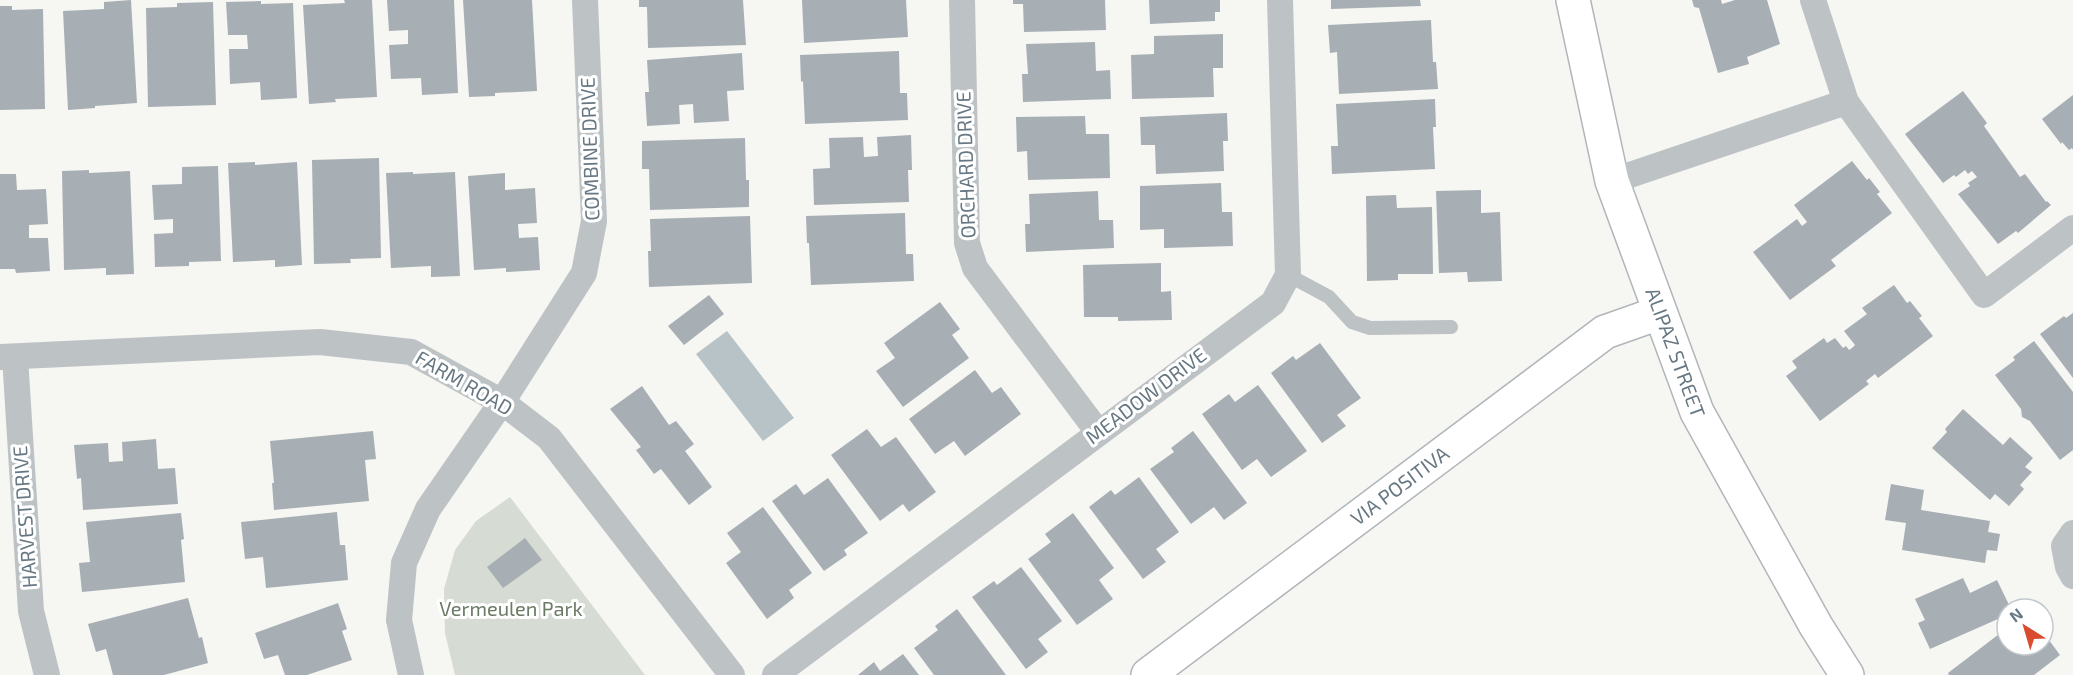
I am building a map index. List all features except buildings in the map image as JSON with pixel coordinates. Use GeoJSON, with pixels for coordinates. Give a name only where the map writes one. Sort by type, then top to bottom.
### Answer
{"type":"FeatureCollection","features":[{"type":"Feature","properties":{"kind":"main road","name":"ALIPAZ STREET"},"geometry":{"type":"LineString","coordinates":[[1573,0],[1612,181],[1697,412],[1816,626],[1847,675]]}},
{"type":"Feature","properties":{"kind":"main road","name":"VIA POSITIVA"},"geometry":{"type":"LineString","coordinates":[[1148,675],[1605,332],[1659,313]]}},
{"type":"Feature","properties":{"kind":"street","name":"COMBINE DRIVE"},"geometry":{"type":"LineString","coordinates":[[411,675],[399,620],[404,563],[428,509],[502,402],[584,273],[594,221],[585,0]]}},
{"type":"Feature","properties":{"kind":"street","name":"ORCHARD DRIVE"},"geometry":{"type":"LineString","coordinates":[[962,0],[967,243],[975,268],[1098,432]]}},
{"type":"Feature","properties":{"kind":"street","name":"MEADOW DRIVE"},"geometry":{"type":"LineString","coordinates":[[776,675],[1273,303],[1288,275],[1280,0]]}},
{"type":"Feature","properties":{"kind":"street"},"geometry":{"type":"LineString","coordinates":[[1813,0],[1846,102],[1984,295],[2073,228]]}},
{"type":"Feature","properties":{"kind":"street"},"geometry":{"type":"LineString","coordinates":[[1612,181],[1846,102]]}},
{"type":"Feature","properties":{"kind":"street","name":"FARM ROAD"},"geometry":{"type":"LineString","coordinates":[[8,357],[320,342],[411,352],[502,402],[549,438],[732,675]]}},
{"type":"Feature","properties":{"kind":"street","name":"HARVEST DRIVE"},"geometry":{"type":"LineString","coordinates":[[8,357],[31,611],[46,675]]}},
{"type":"Feature","properties":{"kind":"street"},"geometry":{"type":"LineString","coordinates":[[2073,533],[2064,546],[2068,567],[2073,576]]}},
{"type":"Feature","properties":{"kind":"lane"},"geometry":{"type":"LineString","coordinates":[[1288,275],[1329,297],[1352,322],[1370,328],[1451,327]]}},
{"type":"Feature","properties":{"kind":"green space","name":"Vermeulen Park"},"geometry":{"type":"Polygon","coordinates":[[[510,497],[645,675],[455,675],[445,633],[444,589],[455,550],[476,521],[510,497]]]}},
{"type":"Feature","properties":{"kind":"shaded area"},"geometry":{"type":"Polygon","coordinates":[[[727,331],[794,418],[763,441],[696,354],[727,331]]]}}]}
